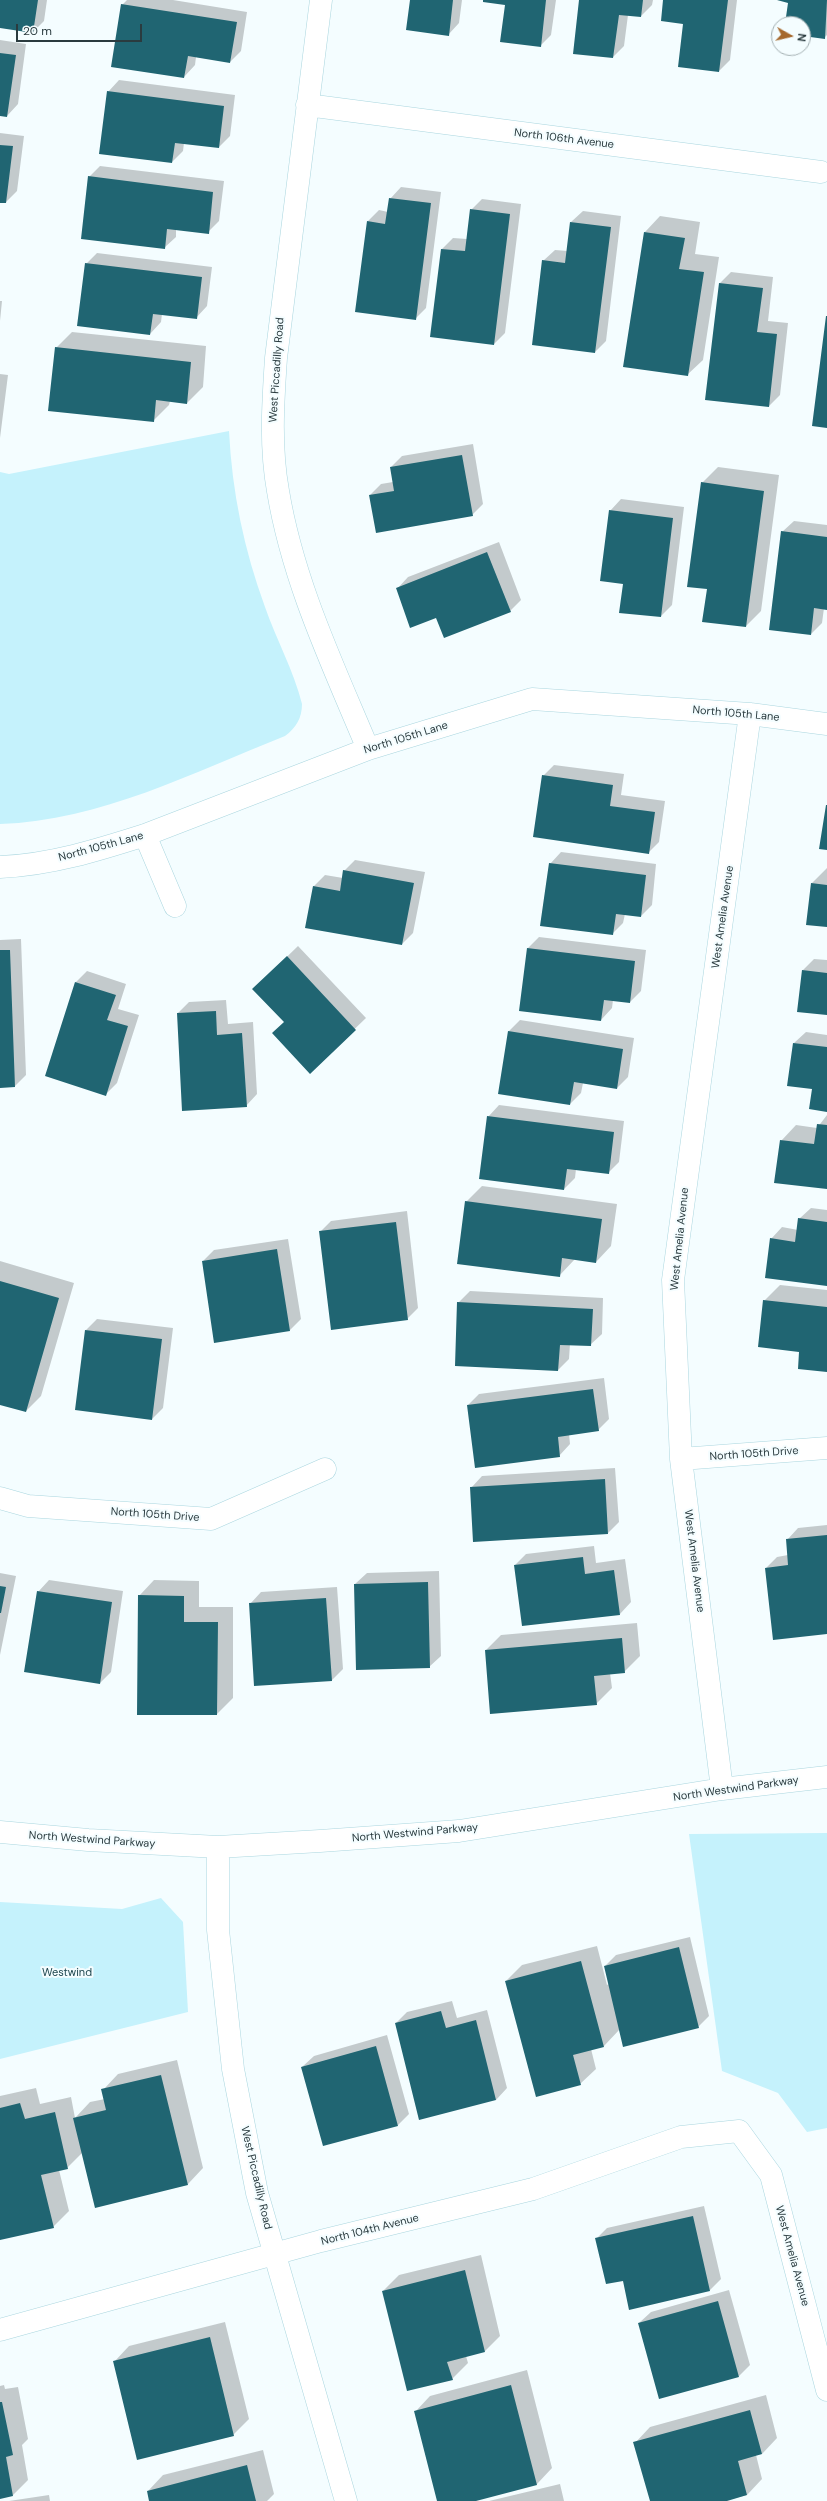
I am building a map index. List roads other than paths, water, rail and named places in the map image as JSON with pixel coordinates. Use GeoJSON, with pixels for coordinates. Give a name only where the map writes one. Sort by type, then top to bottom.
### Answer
{"type":"FeatureCollection","features":[{"type":"Feature","properties":{"kind":"street","name":"West Piccadilly Road"},"geometry":{"type":"LineString","coordinates":[[321,0],[276,358],[273,400],[274,460],[284,522],[293,559],[314,620],[368,749]]}},
{"type":"Feature","properties":{"kind":"street","name":"North 106th Avenue"},"geometry":{"type":"LineString","coordinates":[[307,105],[821,172]]}},
{"type":"Feature","properties":{"kind":"street","name":"North 105th Lane"},"geometry":{"type":"LineString","coordinates":[[0,867],[41,863],[76,855],[145,835],[368,749],[532,699],[750,714],[827,724]]}},
{"type":"Feature","properties":{"kind":"street","name":"West Amelia Avenue"},"geometry":{"type":"LineString","coordinates":[[722,1789],[681,1459],[673,1280],[750,714]]}},
{"type":"Feature","properties":{"kind":"street"},"geometry":{"type":"LineString","coordinates":[[145,835],[175,906]]}},
{"type":"Feature","properties":{"kind":"street","name":"North 105th Drive"},"geometry":{"type":"LineString","coordinates":[[681,1459],[827,1448]]}},
{"type":"Feature","properties":{"kind":"street","name":"North 105th Drive"},"geometry":{"type":"LineString","coordinates":[[0,1498],[28,1506],[211,1519],[325,1469]]}},
{"type":"Feature","properties":{"kind":"street","name":"North Westwind Parkway"},"geometry":{"type":"LineString","coordinates":[[0,1832],[88,1840],[218,1847],[459,1830],[722,1789],[827,1777]]}},
{"type":"Feature","properties":{"kind":"street","name":"West Piccadilly Road"},"geometry":{"type":"LineString","coordinates":[[218,1847],[218,1930],[232,2069],[257,2193],[346,2501]]}},
{"type":"Feature","properties":{"kind":"street","name":"West Amelia Avenue"},"geometry":{"type":"LineString","coordinates":[[738,2131],[771,2175],[827,2390]]}},
{"type":"Feature","properties":{"kind":"street","name":"North 104th Avenue"},"geometry":{"type":"LineString","coordinates":[[0,2330],[276,2255],[321,2241],[533,2190],[681,2137],[738,2131]]}},
{"type":"Feature","properties":{"kind":"park label","name":"Westwind"},"geometry":{"type":"Point","coordinates":[67,1973]}}]}
